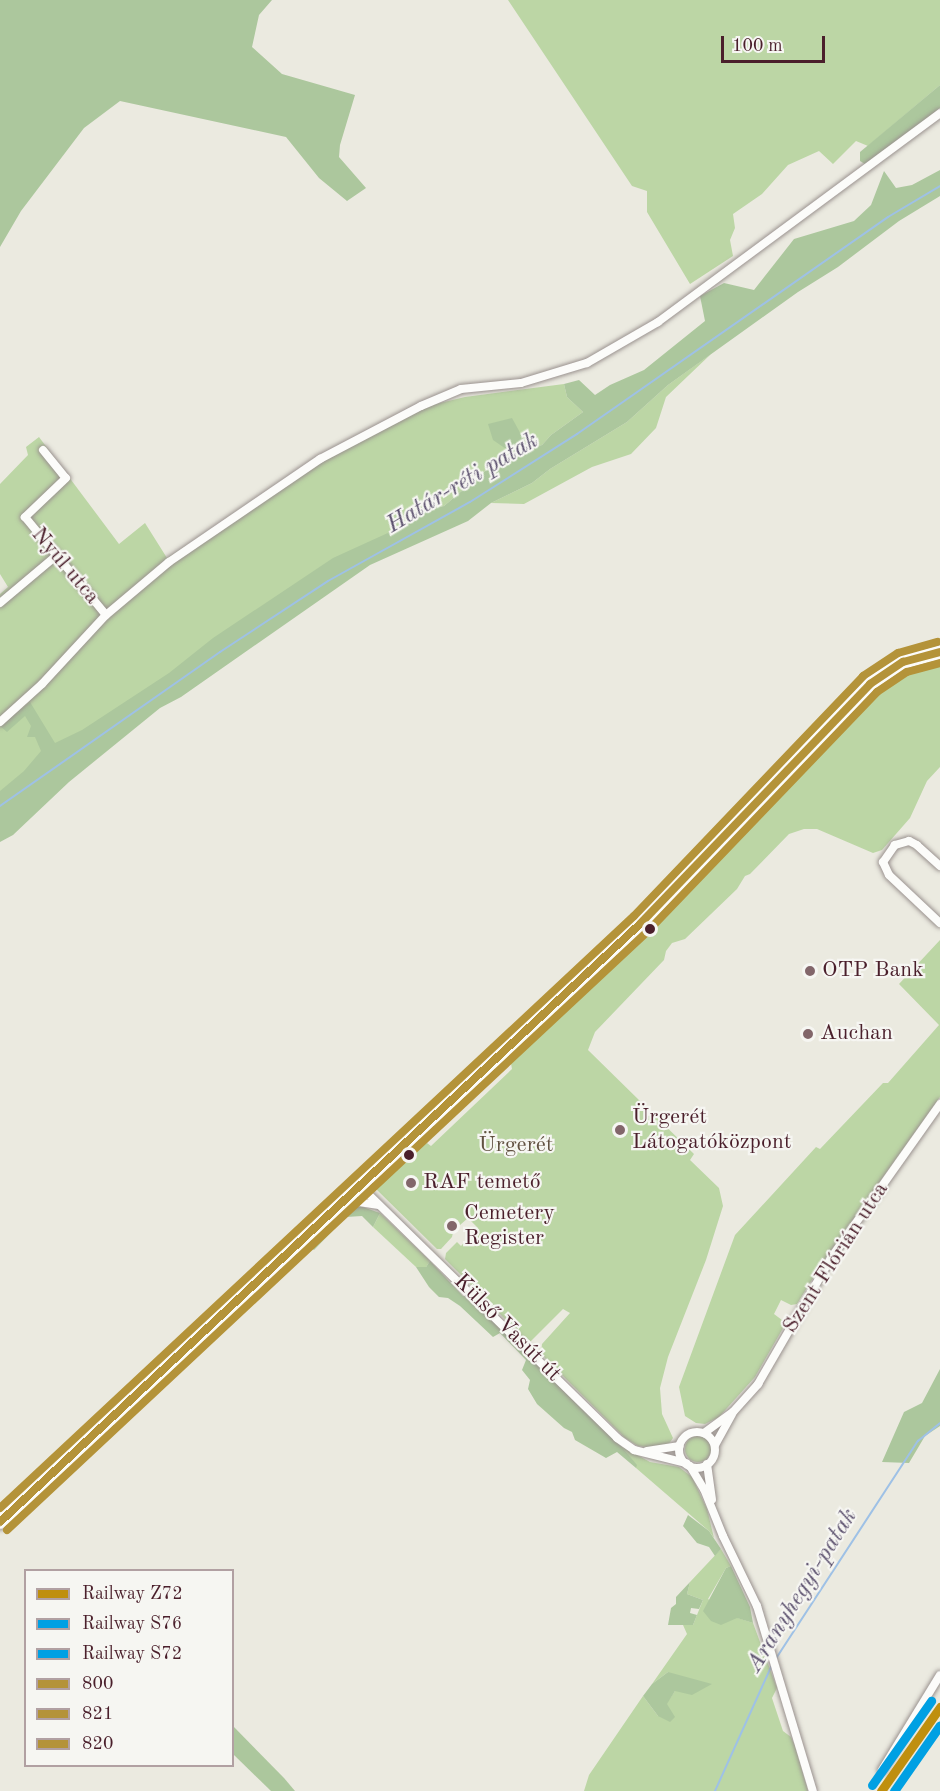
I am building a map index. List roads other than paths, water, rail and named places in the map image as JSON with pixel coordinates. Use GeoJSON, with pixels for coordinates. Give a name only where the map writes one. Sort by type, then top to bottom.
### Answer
{"type":"FeatureCollection","features":[{"type":"Feature","properties":{"kind":"main road"},"geometry":{"type":"LineString","coordinates":[[0,1522],[361,1187],[640,923],[870,684],[903,662],[939,652]]}},
{"type":"Feature","properties":{"kind":"street"},"geometry":{"type":"LineString","coordinates":[[0,722],[42,684],[106,615],[169,562],[320,459],[421,406],[461,389],[521,383],[586,363],[658,322],[940,113]]}},
{"type":"Feature","properties":{"kind":"street","name":"Nyúl utca"},"geometry":{"type":"LineString","coordinates":[[43,450],[66,478],[25,517],[106,615]]}},
{"type":"Feature","properties":{"kind":"street"},"geometry":{"type":"LineString","coordinates":[[0,603],[57,555]]}},
{"type":"Feature","properties":{"kind":"street"},"geometry":{"type":"LineString","coordinates":[[940,866],[917,845],[909,841],[895,845],[884,862],[889,875],[940,923]]}},
{"type":"Feature","properties":{"kind":"street","name":"Szent Flórián utca"},"geometry":{"type":"LineString","coordinates":[[704,1433],[733,1412],[758,1384],[837,1249],[940,1104]]}},
{"type":"Feature","properties":{"kind":"street","name":"Külső Vasút út"},"geometry":{"type":"LineString","coordinates":[[361,1187],[617,1438],[634,1450],[688,1465]]}},
{"type":"Feature","properties":{"kind":"street"},"geometry":{"type":"LineString","coordinates":[[327,1218],[355,1202],[380,1206]]}},
{"type":"Feature","properties":{"kind":"street","name":"Szent Flórián utca"},"geometry":{"type":"LineString","coordinates":[[715,1445],[733,1412]]}},
{"type":"Feature","properties":{"kind":"street"},"geometry":{"type":"LineString","coordinates":[[688,1465],[701,1467],[707,1464],[714,1455],[715,1445],[704,1433],[688,1434],[680,1446],[680,1454],[713,1509],[723,1536],[758,1606],[813,1791]]}},
{"type":"Feature","properties":{"kind":"street"},"geometry":{"type":"LineString","coordinates":[[634,1450],[656,1451],[680,1446]]}},
{"type":"Feature","properties":{"kind":"street"},"geometry":{"type":"LineString","coordinates":[[707,1464],[713,1509]]}},
{"type":"Feature","properties":{"kind":"street"},"geometry":{"type":"LineString","coordinates":[[882,1770],[940,1675]]}},
{"type":"Feature","properties":{"kind":"waterway","name":"Határ-réti patak"},"geometry":{"type":"LineString","coordinates":[[0,806],[220,652],[328,581],[470,502],[577,434],[888,217],[940,186]]}},
{"type":"Feature","properties":{"kind":"waterway","name":"Aranyhegyi-patak"},"geometry":{"type":"LineString","coordinates":[[775,1660],[918,1441],[940,1423]]}},
{"type":"Feature","properties":{"kind":"waterway","name":"Aranyhegyi-patak"},"geometry":{"type":"LineString","coordinates":[[715,1791],[772,1665]]}},
{"type":"Feature","properties":{"kind":"rail line","name":"S72"},"geometry":{"type":"LineString","coordinates":[[872,1785],[931,1701]]}},
{"type":"Feature","properties":{"kind":"rail line","name":"Z72"},"geometry":{"type":"LineString","coordinates":[[881,1791],[940,1707]]}},
{"type":"Feature","properties":{"kind":"rail line","name":"S76"},"geometry":{"type":"LineString","coordinates":[[894,1791],[940,1725]]}},
{"type":"Feature","properties":{"kind":"place","name":"OTP Bank"},"geometry":{"type":"Point","coordinates":[810,971]}},
{"type":"Feature","properties":{"kind":"place","name":"Auchan"},"geometry":{"type":"Point","coordinates":[808,1034]}},
{"type":"Feature","properties":{"kind":"place","name":"Ürgerét Látogatóközpont"},"geometry":{"type":"Point","coordinates":[620,1130]}},
{"type":"Feature","properties":{"kind":"place","name":"RAF temető"},"geometry":{"type":"Point","coordinates":[411,1183]}},
{"type":"Feature","properties":{"kind":"place","name":"Cemetery Register"},"geometry":{"type":"Point","coordinates":[452,1226]}},
{"type":"Feature","properties":{"kind":"park label","name":"Ürgerét"},"geometry":{"type":"Point","coordinates":[516,1146]}}]}
